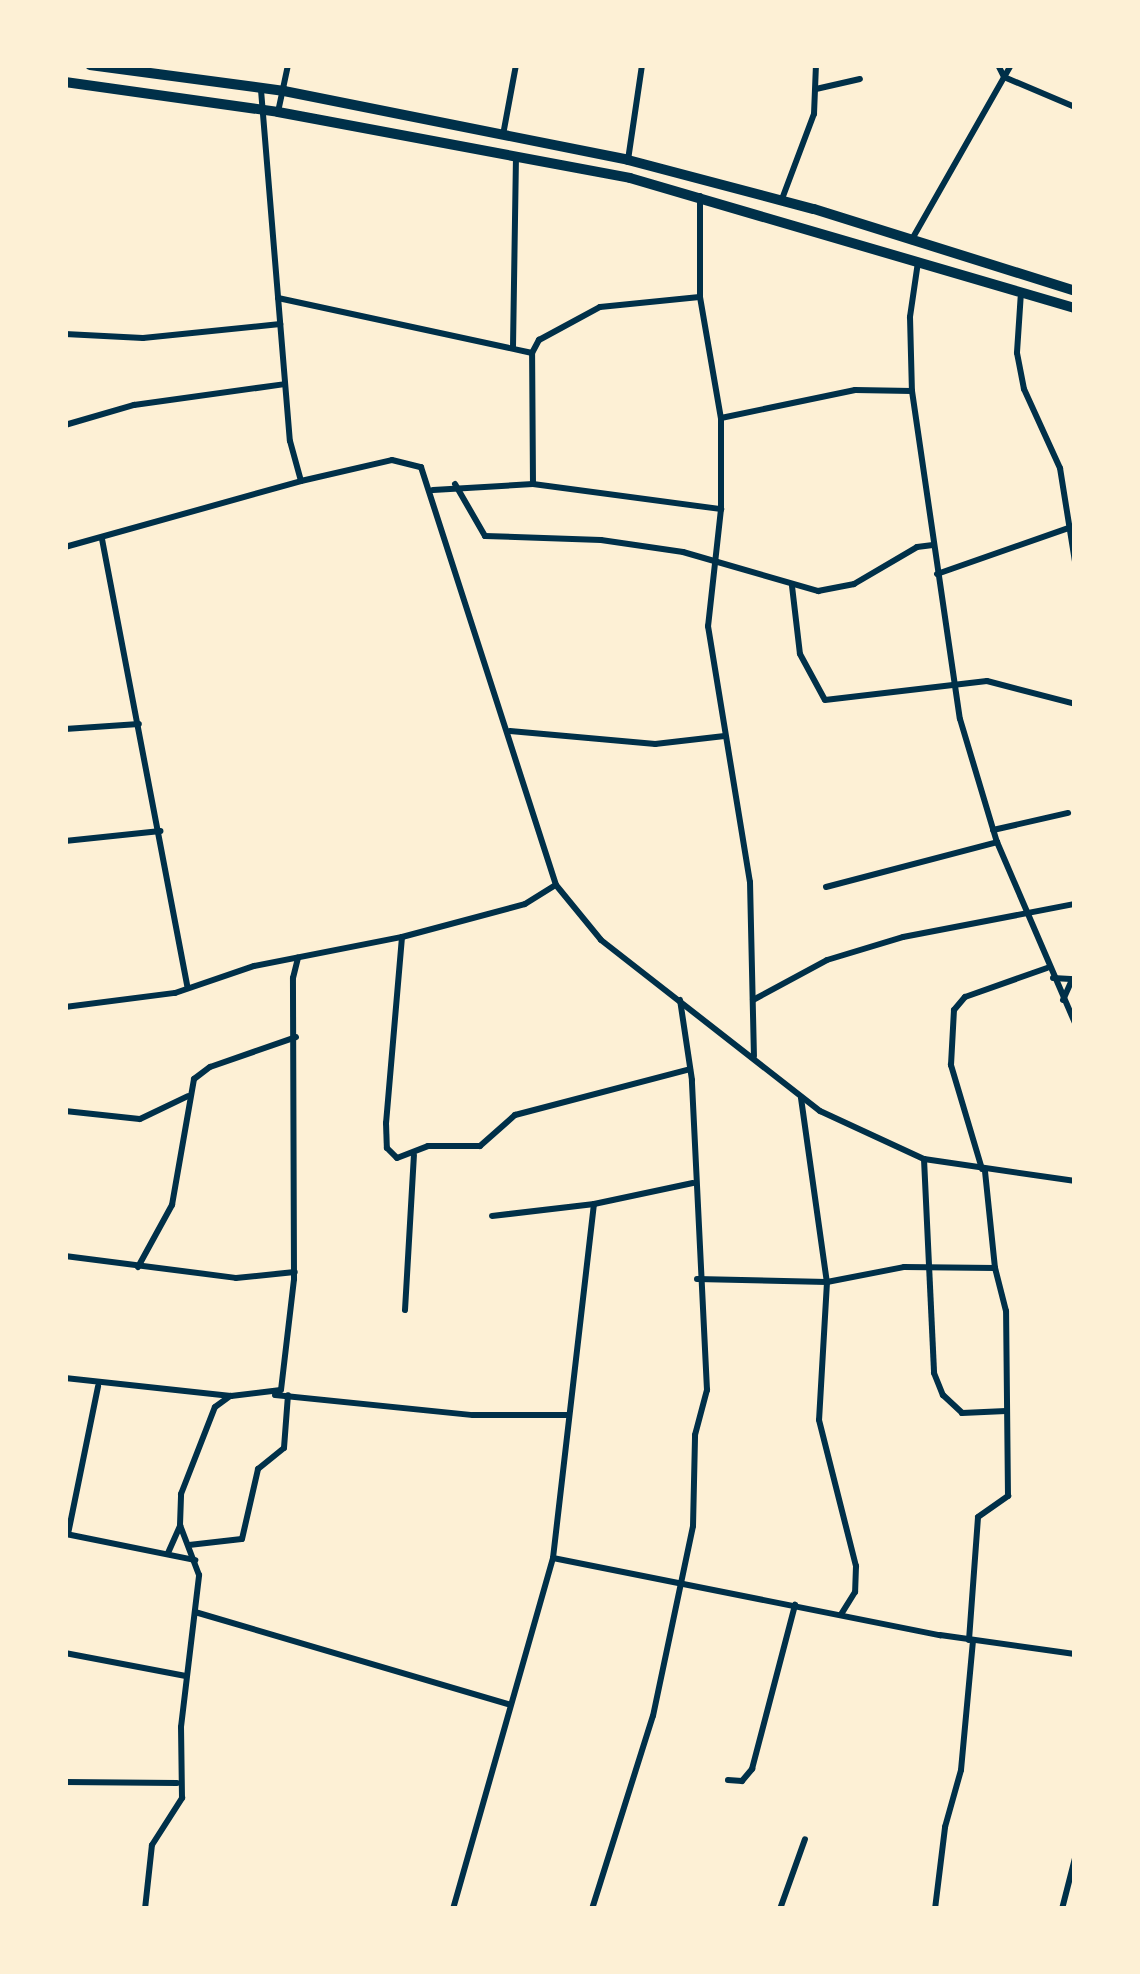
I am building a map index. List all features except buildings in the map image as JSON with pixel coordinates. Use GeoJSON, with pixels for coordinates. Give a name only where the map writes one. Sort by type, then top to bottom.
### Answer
{"type":"FeatureCollection","features":[{"type":"Feature","properties":{"kind":"highway"},"geometry":{"type":"LineString","coordinates":[[90,65],[284,91],[628,160],[782,200],[1075,291]]}},
{"type":"Feature","properties":{"kind":"highway"},"geometry":{"type":"LineString","coordinates":[[65,82],[278,112],[700,194],[1075,308]]}},
{"type":"Feature","properties":{"kind":"street"},"geometry":{"type":"LineString","coordinates":[[278,112],[288,65]]}},
{"type":"Feature","properties":{"kind":"street"},"geometry":{"type":"LineString","coordinates":[[503,135],[516,65]]}},
{"type":"Feature","properties":{"kind":"street"},"geometry":{"type":"LineString","coordinates":[[628,160],[642,65]]}},
{"type":"Feature","properties":{"kind":"street"},"geometry":{"type":"LineString","coordinates":[[782,200],[816,88],[816,65]]}},
{"type":"Feature","properties":{"kind":"street"},"geometry":{"type":"LineString","coordinates":[[998,65],[1004,77],[1075,108]]}},
{"type":"Feature","properties":{"kind":"street"},"geometry":{"type":"LineString","coordinates":[[911,241],[1011,65]]}},
{"type":"Feature","properties":{"kind":"street"},"geometry":{"type":"LineString","coordinates":[[816,88],[860,79]]}},
{"type":"Feature","properties":{"kind":"street"},"geometry":{"type":"LineString","coordinates":[[261,90],[285,384],[301,481]]}},
{"type":"Feature","properties":{"kind":"street"},"geometry":{"type":"LineString","coordinates":[[513,347],[516,157]]}},
{"type":"Feature","properties":{"kind":"street"},"geometry":{"type":"LineString","coordinates":[[700,194],[700,297],[721,418],[721,509],[708,626],[750,882],[754,1056]]}},
{"type":"Feature","properties":{"kind":"street"},"geometry":{"type":"LineString","coordinates":[[918,260],[910,317],[912,392],[953,682],[997,842],[1047,968],[1075,1023]]}},
{"type":"Feature","properties":{"kind":"street"},"geometry":{"type":"LineString","coordinates":[[1021,291],[1017,353],[1024,389],[1060,468],[1075,562]]}},
{"type":"Feature","properties":{"kind":"street"},"geometry":{"type":"LineString","coordinates":[[533,484],[532,353],[539,340],[600,307],[700,297]]}},
{"type":"Feature","properties":{"kind":"street"},"geometry":{"type":"LineString","coordinates":[[278,298],[532,353]]}},
{"type":"Feature","properties":{"kind":"street"},"geometry":{"type":"LineString","coordinates":[[65,334],[144,338],[280,324]]}},
{"type":"Feature","properties":{"kind":"street"},"geometry":{"type":"LineString","coordinates":[[65,425],[134,405],[285,384]]}},
{"type":"Feature","properties":{"kind":"street"},"geometry":{"type":"LineString","coordinates":[[721,418],[855,390],[912,392]]}},
{"type":"Feature","properties":{"kind":"street"},"geometry":{"type":"LineString","coordinates":[[65,547],[301,481],[405,459],[421,468],[433,490],[556,885],[601,940],[800,1095],[924,1159],[1075,1181]]}},
{"type":"Feature","properties":{"kind":"street"},"geometry":{"type":"LineString","coordinates":[[455,484],[485,536],[601,540],[716,561],[818,592],[854,584],[917,547],[933,545]]}},
{"type":"Feature","properties":{"kind":"street"},"geometry":{"type":"LineString","coordinates":[[433,490],[455,484],[533,484],[721,509]]}},
{"type":"Feature","properties":{"kind":"street"},"geometry":{"type":"LineString","coordinates":[[936,574],[1068,528]]}},
{"type":"Feature","properties":{"kind":"street"},"geometry":{"type":"LineString","coordinates":[[102,539],[188,988]]}},
{"type":"Feature","properties":{"kind":"street"},"geometry":{"type":"LineString","coordinates":[[792,586],[800,654],[825,700],[987,681],[1075,704]]}},
{"type":"Feature","properties":{"kind":"street"},"geometry":{"type":"LineString","coordinates":[[65,729],[138,724]]}},
{"type":"Feature","properties":{"kind":"street"},"geometry":{"type":"LineString","coordinates":[[510,731],[655,744],[725,736]]}},
{"type":"Feature","properties":{"kind":"street"},"geometry":{"type":"LineString","coordinates":[[993,830],[1068,813]]}},
{"type":"Feature","properties":{"kind":"street"},"geometry":{"type":"LineString","coordinates":[[65,841],[160,830]]}},
{"type":"Feature","properties":{"kind":"street"},"geometry":{"type":"LineString","coordinates":[[826,887],[997,842]]}},
{"type":"Feature","properties":{"kind":"street"},"geometry":{"type":"LineString","coordinates":[[65,1007],[188,988],[277,962],[402,937],[525,904],[556,885]]}},
{"type":"Feature","properties":{"kind":"street"},"geometry":{"type":"LineString","coordinates":[[753,1000],[827,960],[1024,912],[1075,904]]}},
{"type":"Feature","properties":{"kind":"street"},"geometry":{"type":"LineString","coordinates":[[402,937],[388,1041],[387,1148],[397,1158],[414,1155],[428,1146],[480,1146],[514,1115],[690,1070]]}},
{"type":"Feature","properties":{"kind":"street"},"geometry":{"type":"LineString","coordinates":[[189,1545],[242,1539],[258,1468],[284,1448],[292,1396],[285,1383],[294,1272],[296,1038],[292,978],[298,958]]}},
{"type":"Feature","properties":{"kind":"street"},"geometry":{"type":"LineString","coordinates":[[277,962],[292,978]]}},
{"type":"Feature","properties":{"kind":"street"},"geometry":{"type":"LineString","coordinates":[[935,1909],[945,1828],[961,1770],[978,1517],[1008,1496],[1006,1311],[994,1268],[984,1170],[972,1147],[951,1065],[954,1010],[965,997],[1047,968]]}},
{"type":"Feature","properties":{"kind":"street"},"geometry":{"type":"LineString","coordinates":[[1052,978],[1074,980],[1063,1000]]}},
{"type":"Feature","properties":{"kind":"street"},"geometry":{"type":"LineString","coordinates":[[592,1909],[654,1716],[696,1502],[695,1435],[708,1390],[697,1279],[690,1070],[680,998]]}},
{"type":"Feature","properties":{"kind":"street"},"geometry":{"type":"LineString","coordinates":[[138,1268],[172,1205],[194,1079],[210,1067],[296,1038]]}},
{"type":"Feature","properties":{"kind":"street"},"geometry":{"type":"LineString","coordinates":[[800,1095],[820,1197],[826,1282],[819,1420],[856,1566],[850,1605],[856,1618]]}},
{"type":"Feature","properties":{"kind":"street"},"geometry":{"type":"LineString","coordinates":[[65,1112],[140,1119],[189,1096]]}},
{"type":"Feature","properties":{"kind":"street"},"geometry":{"type":"LineString","coordinates":[[960,1166],[972,1147]]}},
{"type":"Feature","properties":{"kind":"street"},"geometry":{"type":"LineString","coordinates":[[406,1310],[414,1155]]}},
{"type":"Feature","properties":{"kind":"street"},"geometry":{"type":"LineString","coordinates":[[924,1159],[934,1373],[943,1396],[962,1413],[1006,1411]]}},
{"type":"Feature","properties":{"kind":"street"},"geometry":{"type":"LineString","coordinates":[[492,1216],[594,1204],[693,1184]]}},
{"type":"Feature","properties":{"kind":"street"},"geometry":{"type":"LineString","coordinates":[[453,1909],[553,1558],[566,1417],[594,1204]]}},
{"type":"Feature","properties":{"kind":"street"},"geometry":{"type":"LineString","coordinates":[[65,1256],[236,1278],[294,1272]]}},
{"type":"Feature","properties":{"kind":"street"},"geometry":{"type":"LineString","coordinates":[[697,1279],[826,1282],[932,1267],[994,1268]]}},
{"type":"Feature","properties":{"kind":"street"},"geometry":{"type":"LineString","coordinates":[[65,1378],[98,1386],[231,1396],[274,1394],[566,1417]]}},
{"type":"Feature","properties":{"kind":"street"},"geometry":{"type":"LineString","coordinates":[[274,1394],[285,1383]]}},
{"type":"Feature","properties":{"kind":"street"},"geometry":{"type":"LineString","coordinates":[[98,1386],[67,1534],[196,1560]]}},
{"type":"Feature","properties":{"kind":"street"},"geometry":{"type":"LineString","coordinates":[[210,1394],[215,1407]]}},
{"type":"Feature","properties":{"kind":"street"},"geometry":{"type":"LineString","coordinates":[[168,1552],[180,1526],[184,1481],[215,1407],[231,1396]]}},
{"type":"Feature","properties":{"kind":"street"},"geometry":{"type":"LineString","coordinates":[[144,1909],[145,1872],[152,1846],[176,1815],[195,1612],[196,1560],[180,1526]]}},
{"type":"Feature","properties":{"kind":"street"},"geometry":{"type":"LineString","coordinates":[[553,1558],[971,1641],[1075,1654]]}},
{"type":"Feature","properties":{"kind":"street"},"geometry":{"type":"LineString","coordinates":[[841,1614],[850,1605]]}},
{"type":"Feature","properties":{"kind":"street"},"geometry":{"type":"LineString","coordinates":[[728,1780],[742,1781],[752,1769],[795,1606]]}},
{"type":"Feature","properties":{"kind":"street"},"geometry":{"type":"LineString","coordinates":[[195,1612],[210,1620],[322,1645],[494,1705],[510,1705]]}},
{"type":"Feature","properties":{"kind":"street"},"geometry":{"type":"LineString","coordinates":[[193,1629],[210,1620]]}},
{"type":"Feature","properties":{"kind":"street"},"geometry":{"type":"LineString","coordinates":[[65,1653],[186,1676]]}},
{"type":"Feature","properties":{"kind":"street"},"geometry":{"type":"LineString","coordinates":[[65,1782],[177,1783]]}},
{"type":"Feature","properties":{"kind":"street"},"geometry":{"type":"LineString","coordinates":[[780,1909],[804,1839]]}},
{"type":"Feature","properties":{"kind":"street"},"geometry":{"type":"LineString","coordinates":[[1062,1909],[1075,1858]]}}]}
